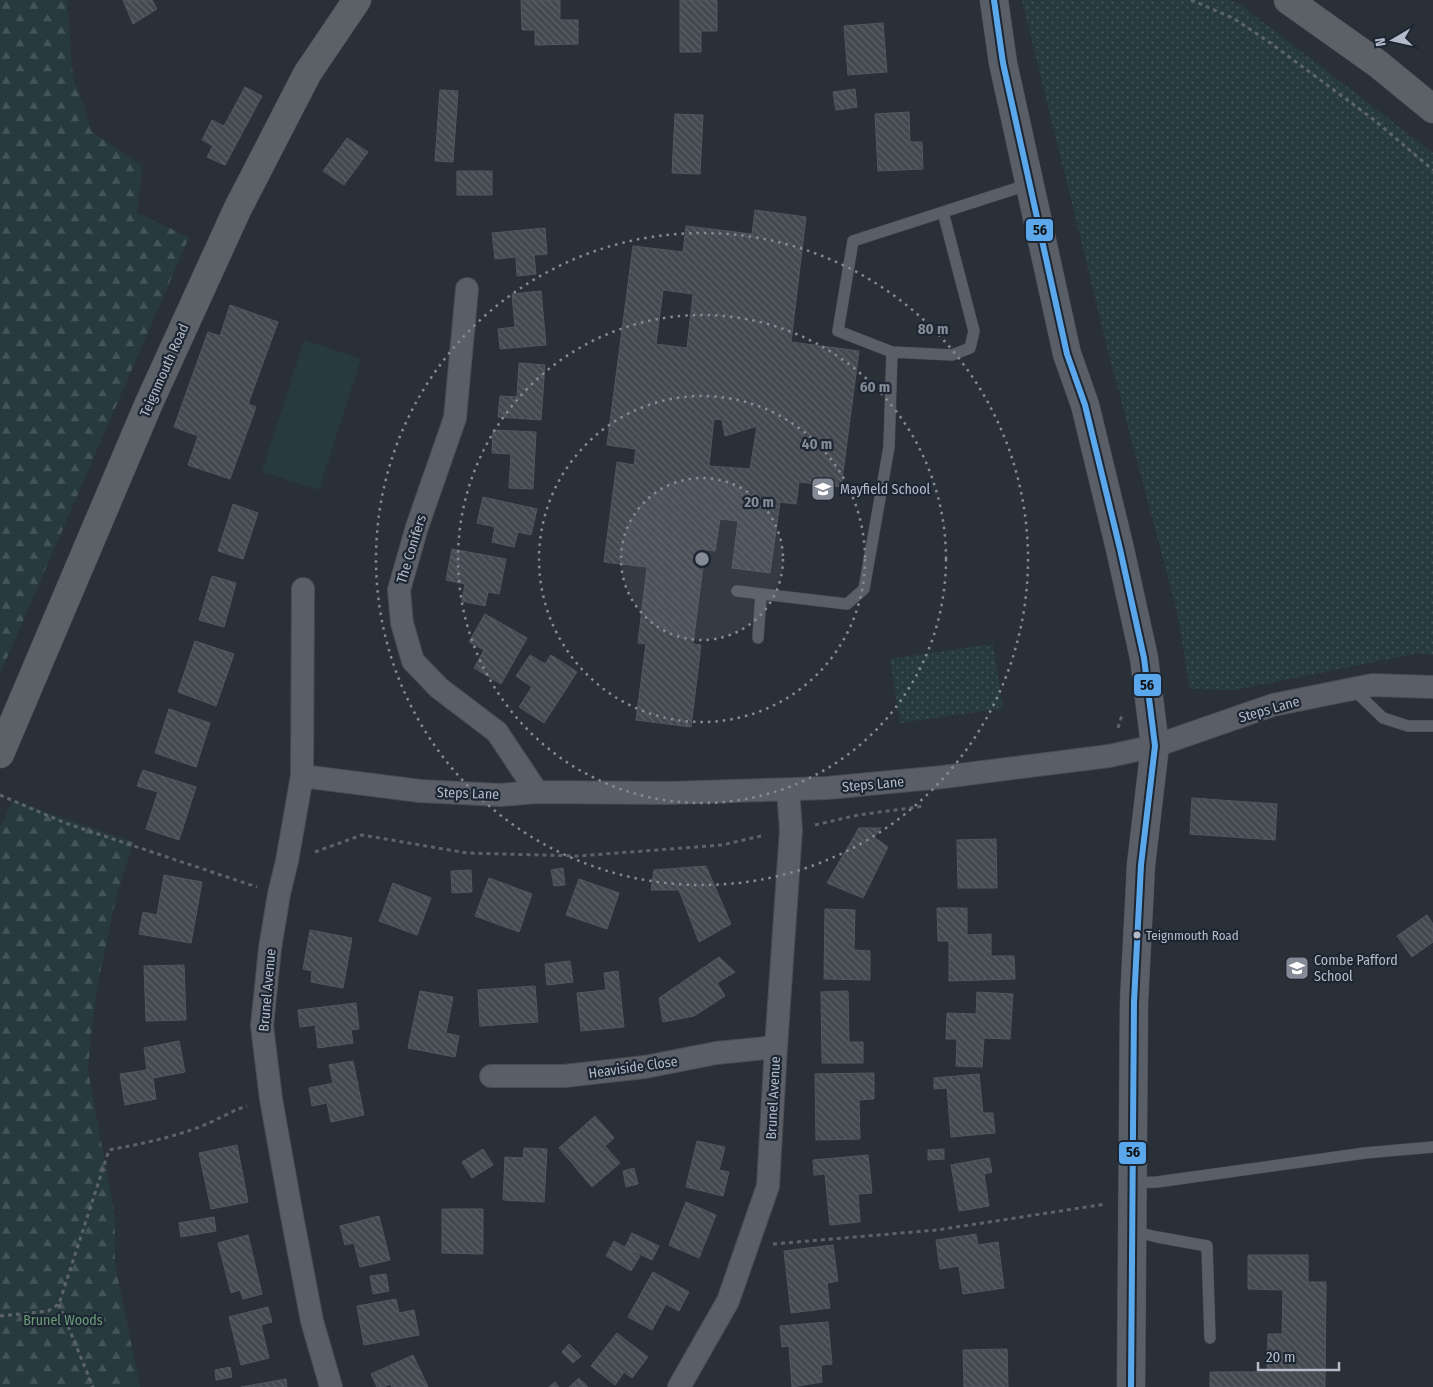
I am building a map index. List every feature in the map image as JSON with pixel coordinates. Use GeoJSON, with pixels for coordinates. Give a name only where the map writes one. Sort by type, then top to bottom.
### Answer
{"type":"FeatureCollection","features":[{"type":"Feature","properties":{"kind":"main road","name":"Teignmouth Road"},"geometry":{"type":"LineString","coordinates":[[0,754],[149,404],[237,210],[307,74],[358,0]]}},
{"type":"Feature","properties":{"kind":"main road"},"geometry":{"type":"LineString","coordinates":[[1288,0],[1378,64],[1433,109]]}},
{"type":"Feature","properties":{"kind":"street"},"geometry":{"type":"LineString","coordinates":[[994,0],[1003,63],[1067,354],[1085,405],[1144,658],[1155,746],[1141,865],[1134,1002],[1131,1387]]}},
{"type":"Feature","properties":{"kind":"street","name":"The Conifers"},"geometry":{"type":"LineString","coordinates":[[467,289],[455,418],[417,527],[399,590],[402,623],[413,661],[439,688],[497,732],[537,792]]}},
{"type":"Feature","properties":{"kind":"street","name":"Brunel Avenue"},"geometry":{"type":"LineString","coordinates":[[303,589],[302,776],[270,948],[262,1026],[271,1099],[312,1322],[331,1387]]}},
{"type":"Feature","properties":{"kind":"street","name":"Steps Lane"},"geometry":{"type":"LineString","coordinates":[[302,776],[420,791],[500,795],[537,792],[669,793],[788,790],[943,777],[1109,756],[1155,746],[1273,705],[1372,685],[1433,687]]}},
{"type":"Feature","properties":{"kind":"street","name":"Brunel Avenue"},"geometry":{"type":"LineString","coordinates":[[679,1387],[728,1301],[768,1186],[791,830],[788,790]]}},
{"type":"Feature","properties":{"kind":"street","name":"Heaviside Close"},"geometry":{"type":"LineString","coordinates":[[490,1076],[564,1076],[644,1067],[716,1053],[776,1047]]}},
{"type":"Feature","properties":{"kind":"lane"},"geometry":{"type":"LineString","coordinates":[[943,212],[974,332],[970,348],[952,355],[892,352],[838,332],[853,240],[1030,184]]}},
{"type":"Feature","properties":{"kind":"lane"},"geometry":{"type":"LineString","coordinates":[[737,591],[847,604],[864,589],[889,447],[892,352]]}},
{"type":"Feature","properties":{"kind":"lane"},"geometry":{"type":"LineString","coordinates":[[758,638],[761,594]]}},
{"type":"Feature","properties":{"kind":"lane"},"geometry":{"type":"LineString","coordinates":[[1353,689],[1383,718],[1408,726],[1433,726]]}},
{"type":"Feature","properties":{"kind":"lane"},"geometry":{"type":"LineString","coordinates":[[1132,1191],[1157,1182],[1364,1153],[1433,1147]]}},
{"type":"Feature","properties":{"kind":"lane"},"geometry":{"type":"LineString","coordinates":[[1132,1231],[1207,1246],[1210,1338]]}},
{"type":"Feature","properties":{"kind":"path"},"geometry":{"type":"LineString","coordinates":[[1191,0],[1233,18],[1269,42],[1373,119],[1433,170]]}},
{"type":"Feature","properties":{"kind":"path"},"geometry":{"type":"LineString","coordinates":[[1109,756],[1123,712]]}},
{"type":"Feature","properties":{"kind":"path"},"geometry":{"type":"LineString","coordinates":[[0,795],[66,823],[279,894]]}},
{"type":"Feature","properties":{"kind":"path"},"geometry":{"type":"LineString","coordinates":[[287,861],[362,836],[467,853],[578,856],[722,845],[858,815],[934,805]]}},
{"type":"Feature","properties":{"kind":"path"},"geometry":{"type":"LineString","coordinates":[[0,1316],[48,1311],[59,1304],[108,1150],[162,1140],[203,1126],[232,1111],[271,1099]]}},
{"type":"Feature","properties":{"kind":"path"},"geometry":{"type":"LineString","coordinates":[[747,1244],[766,1245],[937,1230],[1132,1191]]}},
{"type":"Feature","properties":{"kind":"path"},"geometry":{"type":"LineString","coordinates":[[59,1304],[93,1387]]}},
{"type":"Feature","properties":{"kind":"green space"},"geometry":{"type":"Polygon","coordinates":[[[0,0],[67,0],[73,78],[91,131],[142,166],[137,213],[189,237],[0,674],[0,0]]]}},
{"type":"Feature","properties":{"kind":"green space"},"geometry":{"type":"Polygon","coordinates":[[[1022,0],[1229,0],[1241,5],[1433,153],[1433,655],[1419,653],[1235,690],[1190,689],[1177,611],[1110,359],[1022,0]]]}},
{"type":"Feature","properties":{"kind":"green space"},"geometry":{"type":"Polygon","coordinates":[[[304,340],[361,359],[319,490],[262,472],[304,340]]]}},
{"type":"Feature","properties":{"kind":"green space"},"geometry":{"type":"Polygon","coordinates":[[[993,644],[1003,708],[900,723],[890,659],[993,644]]]}},
{"type":"Feature","properties":{"kind":"green space","name":"Brunel Woods"},"geometry":{"type":"Polygon","coordinates":[[[13,801],[133,842],[116,898],[98,982],[88,1071],[115,1217],[115,1264],[140,1387],[0,1387],[0,827],[13,801]]]}},
{"type":"Feature","properties":{"kind":"building"},"geometry":{"type":"Polygon","coordinates":[[[123,0],[152,0],[157,9],[133,24],[123,0]]]}},
{"type":"Feature","properties":{"kind":"building"},"geometry":{"type":"Polygon","coordinates":[[[521,0],[560,0],[560,20],[578,20],[578,44],[535,45],[535,30],[522,30],[521,0]]]}},
{"type":"Feature","properties":{"kind":"building"},"geometry":{"type":"Polygon","coordinates":[[[680,0],[717,0],[717,31],[701,31],[701,52],[680,52],[680,0]]]}},
{"type":"Feature","properties":{"kind":"building"},"geometry":{"type":"Polygon","coordinates":[[[883,23],[887,72],[848,75],[844,26],[883,23]]]}},
{"type":"Feature","properties":{"kind":"building"},"geometry":{"type":"Polygon","coordinates":[[[245,87],[262,96],[225,165],[207,157],[213,146],[202,140],[212,120],[224,126],[245,87]]]}},
{"type":"Feature","properties":{"kind":"building"},"geometry":{"type":"Polygon","coordinates":[[[855,89],[857,107],[836,110],[833,92],[855,89]]]}},
{"type":"Feature","properties":{"kind":"building"},"geometry":{"type":"Polygon","coordinates":[[[440,90],[458,91],[453,162],[435,161],[440,90]]]}},
{"type":"Feature","properties":{"kind":"building"},"geometry":{"type":"Polygon","coordinates":[[[909,112],[910,142],[922,142],[923,169],[878,171],[875,114],[909,112]]]}},
{"type":"Feature","properties":{"kind":"building"},"geometry":{"type":"Polygon","coordinates":[[[675,114],[703,115],[700,174],[672,173],[675,114]]]}},
{"type":"Feature","properties":{"kind":"building"},"geometry":{"type":"Polygon","coordinates":[[[347,138],[368,152],[344,185],[323,171],[347,138]]]}},
{"type":"Feature","properties":{"kind":"building"},"geometry":{"type":"Polygon","coordinates":[[[457,171],[492,171],[492,195],[457,195],[457,171]]]}},
{"type":"Feature","properties":{"kind":"building"},"geometry":{"type":"Polygon","coordinates":[[[755,210],[806,217],[791,342],[859,351],[841,487],[799,482],[796,504],[780,502],[770,573],[732,568],[738,521],[720,519],[715,551],[705,550],[693,644],[701,645],[691,727],[636,720],[646,644],[638,643],[647,567],[604,562],[617,462],[634,465],[636,449],[607,445],[633,246],[683,252],[686,226],[752,234],[755,210]],[[663,290],[656,344],[687,348],[693,294],[663,290]],[[714,419],[709,466],[750,469],[757,426],[725,436],[722,420],[714,419]]]}},
{"type":"Feature","properties":{"kind":"building"},"geometry":{"type":"Polygon","coordinates":[[[545,228],[547,254],[534,255],[536,274],[517,276],[516,257],[495,259],[492,233],[545,228]]]}},
{"type":"Feature","properties":{"kind":"building"},"geometry":{"type":"Polygon","coordinates":[[[541,291],[546,345],[500,349],[498,329],[515,327],[512,294],[541,291]]]}},
{"type":"Feature","properties":{"kind":"building"},"geometry":{"type":"Polygon","coordinates":[[[230,305],[278,322],[248,404],[256,407],[230,479],[188,465],[198,436],[174,427],[208,332],[220,336],[230,305]]]}},
{"type":"Feature","properties":{"kind":"building"},"geometry":{"type":"Polygon","coordinates":[[[519,363],[545,365],[541,420],[498,417],[500,396],[517,397],[519,363]]]}},
{"type":"Feature","properties":{"kind":"building"},"geometry":{"type":"Polygon","coordinates":[[[493,430],[536,432],[533,489],[509,488],[511,454],[492,453],[493,430]]]}},
{"type":"Feature","properties":{"kind":"building"},"geometry":{"type":"Polygon","coordinates":[[[483,497],[537,509],[531,535],[518,532],[514,547],[492,542],[495,527],[477,523],[483,497]]]}},
{"type":"Feature","properties":{"kind":"building"},"geometry":{"type":"Polygon","coordinates":[[[233,504],[258,513],[243,559],[218,551],[233,504]]]}},
{"type":"Feature","properties":{"kind":"building"},"geometry":{"type":"Polygon","coordinates":[[[452,549],[506,559],[499,594],[488,592],[485,606],[462,601],[465,584],[446,580],[452,549]]]}},
{"type":"Feature","properties":{"kind":"building"},"geometry":{"type":"Polygon","coordinates":[[[212,576],[236,583],[224,627],[199,620],[212,576]]]}},
{"type":"Feature","properties":{"kind":"building"},"geometry":{"type":"Polygon","coordinates":[[[485,614],[527,638],[501,684],[474,668],[484,650],[469,642],[485,614]]]}},
{"type":"Feature","properties":{"kind":"building"},"geometry":{"type":"Polygon","coordinates":[[[195,641],[234,654],[216,706],[178,692],[195,641]]]}},
{"type":"Feature","properties":{"kind":"building"},"geometry":{"type":"Polygon","coordinates":[[[530,655],[545,664],[551,655],[577,672],[544,723],[519,707],[532,687],[516,676],[530,655]]]}},
{"type":"Feature","properties":{"kind":"building"},"geometry":{"type":"Polygon","coordinates":[[[169,709],[210,723],[196,767],[155,753],[169,709]]]}},
{"type":"Feature","properties":{"kind":"building"},"geometry":{"type":"Polygon","coordinates":[[[143,770],[196,787],[179,840],[146,829],[158,792],[137,786],[143,770]]]}},
{"type":"Feature","properties":{"kind":"building"},"geometry":{"type":"Polygon","coordinates":[[[1192,798],[1277,804],[1275,840],[1190,834],[1192,798]]]}},
{"type":"Feature","properties":{"kind":"building"},"geometry":{"type":"Polygon","coordinates":[[[859,828],[881,828],[874,837],[888,847],[863,898],[827,883],[859,828]]]}},
{"type":"Feature","properties":{"kind":"building"},"geometry":{"type":"Polygon","coordinates":[[[996,839],[997,888],[958,888],[957,840],[996,839]]]}},
{"type":"Feature","properties":{"kind":"building"},"geometry":{"type":"Polygon","coordinates":[[[706,866],[731,924],[699,942],[679,890],[651,890],[654,870],[706,866]]]}},
{"type":"Feature","properties":{"kind":"building"},"geometry":{"type":"Polygon","coordinates":[[[563,868],[565,885],[554,886],[551,870],[563,868]]]}},
{"type":"Feature","properties":{"kind":"building"},"geometry":{"type":"Polygon","coordinates":[[[471,870],[472,892],[452,893],[451,871],[471,870]]]}},
{"type":"Feature","properties":{"kind":"building"},"geometry":{"type":"Polygon","coordinates":[[[164,875],[202,882],[191,943],[139,934],[143,912],[157,915],[164,875]]]}},
{"type":"Feature","properties":{"kind":"building"},"geometry":{"type":"Polygon","coordinates":[[[489,878],[532,894],[519,932],[475,916],[489,878]]]}},
{"type":"Feature","properties":{"kind":"building"},"geometry":{"type":"Polygon","coordinates":[[[579,879],[619,893],[607,929],[566,915],[579,879]]]}},
{"type":"Feature","properties":{"kind":"building"},"geometry":{"type":"Polygon","coordinates":[[[393,883],[431,898],[417,935],[379,921],[393,883]]]}},
{"type":"Feature","properties":{"kind":"building"},"geometry":{"type":"Polygon","coordinates":[[[937,908],[967,908],[967,935],[991,934],[991,956],[1014,956],[1015,979],[949,981],[949,941],[938,941],[937,908]]]}},
{"type":"Feature","properties":{"kind":"building"},"geometry":{"type":"Polygon","coordinates":[[[825,909],[855,910],[854,950],[870,951],[870,980],[824,979],[825,909]]]}},
{"type":"Feature","properties":{"kind":"building"},"geometry":{"type":"Polygon","coordinates":[[[1427,915],[1433,924],[1433,942],[1412,957],[1397,936],[1427,915]]]}},
{"type":"Feature","properties":{"kind":"building"},"geometry":{"type":"Polygon","coordinates":[[[310,930],[352,938],[343,988],[311,982],[312,971],[303,969],[310,930]]]}},
{"type":"Feature","properties":{"kind":"building"},"geometry":{"type":"Polygon","coordinates":[[[719,957],[735,972],[717,983],[725,996],[694,1016],[663,1022],[659,998],[719,957]]]}},
{"type":"Feature","properties":{"kind":"building"},"geometry":{"type":"Polygon","coordinates":[[[570,961],[573,982],[547,985],[545,964],[570,961]]]}},
{"type":"Feature","properties":{"kind":"building"},"geometry":{"type":"Polygon","coordinates":[[[184,965],[186,1020],[146,1021],[144,966],[184,965]]]}},
{"type":"Feature","properties":{"kind":"building"},"geometry":{"type":"Polygon","coordinates":[[[618,971],[624,1027],[581,1031],[577,993],[606,990],[604,973],[618,971]]]}},
{"type":"Feature","properties":{"kind":"building"},"geometry":{"type":"Polygon","coordinates":[[[535,986],[538,1022],[480,1026],[478,990],[535,986]]]}},
{"type":"Feature","properties":{"kind":"building"},"geometry":{"type":"Polygon","coordinates":[[[420,991],[453,997],[446,1033],[459,1036],[455,1057],[408,1048],[420,991]]]}},
{"type":"Feature","properties":{"kind":"building"},"geometry":{"type":"Polygon","coordinates":[[[848,991],[849,1042],[863,1042],[863,1063],[822,1063],[821,992],[848,991]]]}},
{"type":"Feature","properties":{"kind":"building"},"geometry":{"type":"Polygon","coordinates":[[[977,992],[1013,994],[1010,1039],[984,1038],[982,1067],[956,1066],[957,1039],[946,1039],[947,1013],[976,1014],[977,992]]]}},
{"type":"Feature","properties":{"kind":"building"},"geometry":{"type":"Polygon","coordinates":[[[356,1003],[359,1029],[351,1030],[353,1043],[318,1048],[315,1025],[300,1027],[298,1010],[356,1003]]]}},
{"type":"Feature","properties":{"kind":"building"},"geometry":{"type":"Polygon","coordinates":[[[179,1041],[185,1072],[153,1078],[156,1099],[125,1105],[120,1074],[147,1070],[144,1048],[179,1041]]]}},
{"type":"Feature","properties":{"kind":"building"},"geometry":{"type":"Polygon","coordinates":[[[353,1061],[364,1115],[331,1122],[327,1103],[312,1106],[309,1088],[333,1083],[329,1065],[353,1061]]]}},
{"type":"Feature","properties":{"kind":"building"},"geometry":{"type":"Polygon","coordinates":[[[874,1073],[874,1099],[859,1100],[860,1139],[816,1140],[815,1074],[874,1073]]]}},
{"type":"Feature","properties":{"kind":"building"},"geometry":{"type":"Polygon","coordinates":[[[979,1074],[983,1113],[993,1113],[995,1133],[951,1137],[947,1088],[934,1089],[934,1078],[979,1074]]]}},
{"type":"Feature","properties":{"kind":"building"},"geometry":{"type":"Polygon","coordinates":[[[595,1116],[614,1138],[605,1146],[620,1163],[592,1187],[559,1148],[595,1116]]]}},
{"type":"Feature","properties":{"kind":"building"},"geometry":{"type":"Polygon","coordinates":[[[697,1141],[725,1147],[719,1170],[729,1172],[723,1196],[686,1187],[697,1141]]]}},
{"type":"Feature","properties":{"kind":"building"},"geometry":{"type":"Polygon","coordinates":[[[237,1145],[248,1202],[211,1209],[199,1153],[237,1145]]]}},
{"type":"Feature","properties":{"kind":"building"},"geometry":{"type":"Polygon","coordinates":[[[524,1148],[547,1149],[544,1202],[503,1200],[505,1157],[523,1158],[524,1148]]]}},
{"type":"Feature","properties":{"kind":"building"},"geometry":{"type":"Polygon","coordinates":[[[483,1149],[493,1165],[472,1178],[462,1162],[483,1149]]]}},
{"type":"Feature","properties":{"kind":"building"},"geometry":{"type":"Polygon","coordinates":[[[944,1149],[944,1159],[928,1160],[928,1150],[944,1149]]]}},
{"type":"Feature","properties":{"kind":"building"},"geometry":{"type":"Polygon","coordinates":[[[868,1155],[872,1193],[858,1194],[860,1222],[830,1225],[825,1174],[814,1175],[813,1160],[868,1155]]]}},
{"type":"Feature","properties":{"kind":"building"},"geometry":{"type":"Polygon","coordinates":[[[989,1158],[992,1172],[984,1174],[989,1206],[959,1211],[951,1165],[989,1158]]]}},
{"type":"Feature","properties":{"kind":"building"},"geometry":{"type":"Polygon","coordinates":[[[634,1168],[638,1184],[626,1187],[623,1171],[634,1168]]]}},
{"type":"Feature","properties":{"kind":"building"},"geometry":{"type":"Polygon","coordinates":[[[686,1202],[716,1215],[699,1258],[669,1245],[686,1202]]]}},
{"type":"Feature","properties":{"kind":"building"},"geometry":{"type":"Polygon","coordinates":[[[442,1209],[483,1209],[483,1254],[442,1253],[442,1209]]]}},
{"type":"Feature","properties":{"kind":"building"},"geometry":{"type":"Polygon","coordinates":[[[379,1216],[390,1260],[360,1267],[354,1243],[345,1245],[340,1226],[379,1216]]]}},
{"type":"Feature","properties":{"kind":"building"},"geometry":{"type":"Polygon","coordinates":[[[214,1217],[216,1231],[181,1237],[179,1223],[214,1217]]]}},
{"type":"Feature","properties":{"kind":"building"},"geometry":{"type":"Polygon","coordinates":[[[632,1233],[659,1246],[652,1260],[625,1247],[632,1233]]]}},
{"type":"Feature","properties":{"kind":"building"},"geometry":{"type":"Polygon","coordinates":[[[976,1234],[978,1245],[998,1242],[1004,1288],[963,1294],[959,1266],[940,1269],[936,1240],[976,1234]]]}},
{"type":"Feature","properties":{"kind":"building"},"geometry":{"type":"Polygon","coordinates":[[[248,1235],[262,1294],[243,1299],[240,1290],[231,1293],[218,1243],[248,1235]]]}},
{"type":"Feature","properties":{"kind":"building"},"geometry":{"type":"Polygon","coordinates":[[[614,1241],[640,1256],[631,1271],[606,1256],[614,1241]]]}},
{"type":"Feature","properties":{"kind":"building"},"geometry":{"type":"Polygon","coordinates":[[[833,1245],[838,1281],[827,1283],[830,1308],[791,1313],[784,1251],[833,1245]]]}},
{"type":"Feature","properties":{"kind":"building"},"geometry":{"type":"Polygon","coordinates":[[[1248,1255],[1308,1255],[1308,1282],[1326,1282],[1325,1387],[1210,1387],[1210,1372],[1267,1372],[1268,1334],[1282,1334],[1283,1290],[1248,1289],[1248,1255]]]}},
{"type":"Feature","properties":{"kind":"building"},"geometry":{"type":"Polygon","coordinates":[[[653,1272],[689,1292],[679,1311],[666,1304],[652,1330],[628,1317],[653,1272]]]}},
{"type":"Feature","properties":{"kind":"building"},"geometry":{"type":"Polygon","coordinates":[[[386,1274],[389,1291],[373,1294],[370,1276],[386,1274]]]}},
{"type":"Feature","properties":{"kind":"building"},"geometry":{"type":"Polygon","coordinates":[[[396,1299],[399,1313],[414,1310],[419,1335],[364,1345],[357,1306],[396,1299]]]}},
{"type":"Feature","properties":{"kind":"building"},"geometry":{"type":"Polygon","coordinates":[[[268,1307],[272,1322],[261,1325],[269,1358],[241,1365],[229,1317],[268,1307]]]}},
{"type":"Feature","properties":{"kind":"building"},"geometry":{"type":"Polygon","coordinates":[[[828,1322],[832,1364],[821,1365],[822,1382],[792,1387],[789,1346],[782,1347],[780,1326],[828,1322]]]}},
{"type":"Feature","properties":{"kind":"building"},"geometry":{"type":"Polygon","coordinates":[[[617,1333],[648,1357],[632,1378],[624,1372],[615,1385],[591,1366],[617,1333]]]}},
{"type":"Feature","properties":{"kind":"building"},"geometry":{"type":"Polygon","coordinates":[[[569,1344],[581,1356],[573,1363],[562,1352],[569,1344]]]}},
{"type":"Feature","properties":{"kind":"building"},"geometry":{"type":"Polygon","coordinates":[[[1007,1349],[1008,1387],[964,1387],[963,1350],[1007,1349]]]}},
{"type":"Feature","properties":{"kind":"building"},"geometry":{"type":"Polygon","coordinates":[[[413,1355],[428,1387],[392,1387],[390,1384],[384,1387],[377,1387],[371,1374],[413,1355]]]}},
{"type":"Feature","properties":{"kind":"building"},"geometry":{"type":"Polygon","coordinates":[[[230,1367],[232,1377],[216,1380],[215,1370],[230,1367]]]}},
{"type":"Feature","properties":{"kind":"building"},"geometry":{"type":"Polygon","coordinates":[[[579,1378],[588,1387],[569,1387],[579,1378]]]}},
{"type":"Feature","properties":{"kind":"building"},"geometry":{"type":"Polygon","coordinates":[[[286,1379],[287,1387],[241,1387],[286,1379]]]}},
{"type":"Feature","properties":{"kind":"building"},"geometry":{"type":"Polygon","coordinates":[[[555,1382],[559,1387],[549,1387],[555,1382]]]}},
{"type":"Feature","properties":{"kind":"transit line","name":"56"},"geometry":{"type":"LineString","coordinates":[[994,0],[1003,63],[1067,354],[1085,405],[1144,658],[1155,746],[1141,865],[1134,1002],[1131,1387]]}},
{"type":"Feature","properties":{"kind":"place","name":"Mayfield School"},"geometry":{"type":"Point","coordinates":[823,489]}},
{"type":"Feature","properties":{"kind":"place","name":"Teignmouth Road"},"geometry":{"type":"Point","coordinates":[1137,935]}},
{"type":"Feature","properties":{"kind":"place","name":"Combe Pafford School"},"geometry":{"type":"Point","coordinates":[1297,968]}}]}
